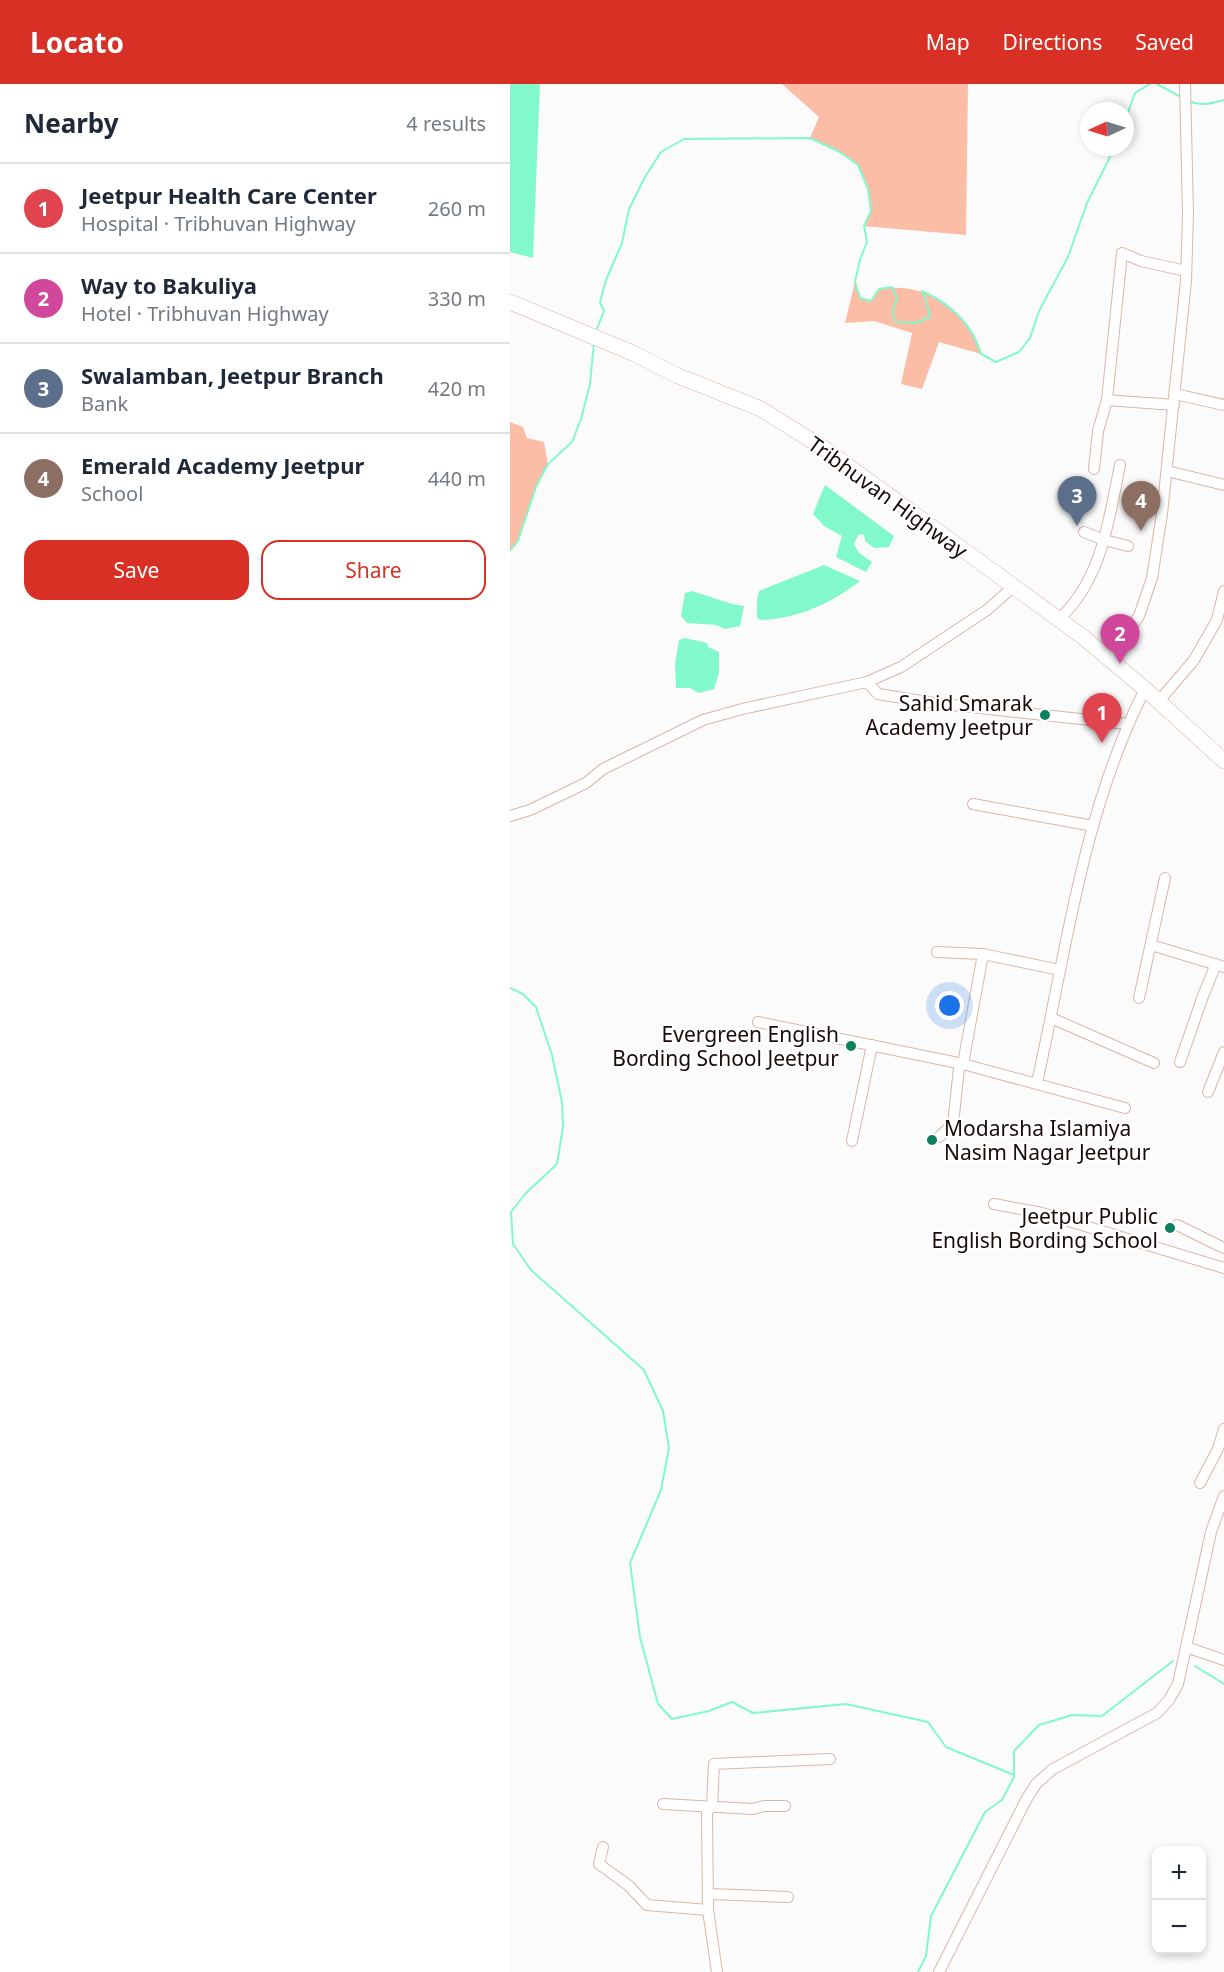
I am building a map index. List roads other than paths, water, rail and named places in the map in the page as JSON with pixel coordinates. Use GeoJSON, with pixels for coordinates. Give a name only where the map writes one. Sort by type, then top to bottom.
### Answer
{"type":"FeatureCollection","features":[{"type":"Feature","properties":{"kind":"highway","name":"Tribhuvan Highway"},"geometry":{"type":"LineString","coordinates":[[510,302],[635,354],[676,375],[761,409],[825,449],[1109,658],[1224,761]]}},
{"type":"Feature","properties":{"kind":"street"},"geometry":{"type":"LineString","coordinates":[[1109,658],[1139,616],[1152,578],[1167,471],[1186,270],[1188,214],[1185,84]]}},
{"type":"Feature","properties":{"kind":"street"},"geometry":{"type":"LineString","coordinates":[[1094,469],[1098,431],[1107,400],[1122,253],[1141,261],[1186,270]]}},
{"type":"Feature","properties":{"kind":"street"},"geometry":{"type":"LineString","coordinates":[[1107,400],[1174,400],[1224,405]]}},
{"type":"Feature","properties":{"kind":"street"},"geometry":{"type":"LineString","coordinates":[[1059,619],[1073,606],[1088,583],[1104,540],[1120,465]]}},
{"type":"Feature","properties":{"kind":"street"},"geometry":{"type":"LineString","coordinates":[[1167,471],[1224,485]]}},
{"type":"Feature","properties":{"kind":"street"},"geometry":{"type":"LineString","coordinates":[[1084,532],[1128,546]]}},
{"type":"Feature","properties":{"kind":"street"},"geometry":{"type":"LineString","coordinates":[[510,816],[530,810],[586,783],[603,770],[703,720],[742,709],[867,682],[900,667],[987,610],[1013,587]]}},
{"type":"Feature","properties":{"kind":"street"},"geometry":{"type":"LineString","coordinates":[[1159,701],[1194,660],[1221,622],[1224,591]]}},
{"type":"Feature","properties":{"kind":"street"},"geometry":{"type":"LineString","coordinates":[[867,682],[878,694],[934,703],[1127,724]]}},
{"type":"Feature","properties":{"kind":"street"},"geometry":{"type":"LineString","coordinates":[[1037,1083],[1060,970],[1101,796],[1127,724],[1145,689]]}},
{"type":"Feature","properties":{"kind":"street"},"geometry":{"type":"LineString","coordinates":[[973,804],[1093,826]]}},
{"type":"Feature","properties":{"kind":"street"},"geometry":{"type":"LineString","coordinates":[[1139,998],[1165,878]]}},
{"type":"Feature","properties":{"kind":"street"},"geometry":{"type":"LineString","coordinates":[[1151,945],[1220,966],[1203,996],[1180,1062]]}},
{"type":"Feature","properties":{"kind":"street"},"geometry":{"type":"LineString","coordinates":[[937,952],[982,954],[1060,970]]}},
{"type":"Feature","properties":{"kind":"street"},"geometry":{"type":"LineString","coordinates":[[939,1137],[953,1124],[959,1068],[963,1064],[982,954]]}},
{"type":"Feature","properties":{"kind":"street"},"geometry":{"type":"LineString","coordinates":[[1051,1018],[1154,1063]]}},
{"type":"Feature","properties":{"kind":"street"},"geometry":{"type":"LineString","coordinates":[[758,1022],[963,1064],[1125,1108]]}},
{"type":"Feature","properties":{"kind":"street"},"geometry":{"type":"LineString","coordinates":[[852,1141],[872,1045]]}},
{"type":"Feature","properties":{"kind":"street"},"geometry":{"type":"LineString","coordinates":[[1208,1092],[1224,1052]]}},
{"type":"Feature","properties":{"kind":"street"},"geometry":{"type":"LineString","coordinates":[[994,1204],[1042,1213],[1224,1268]]}},
{"type":"Feature","properties":{"kind":"street"},"geometry":{"type":"LineString","coordinates":[[1177,1225],[1195,1236],[1224,1248]]}},
{"type":"Feature","properties":{"kind":"street"},"geometry":{"type":"LineString","coordinates":[[1200,1483],[1218,1449],[1224,1429]]}},
{"type":"Feature","properties":{"kind":"street"},"geometry":{"type":"LineString","coordinates":[[939,1972],[1036,1784],[1053,1769],[1157,1713],[1169,1701],[1178,1684],[1211,1532],[1224,1496]]}},
{"type":"Feature","properties":{"kind":"street"},"geometry":{"type":"LineString","coordinates":[[1186,1647],[1224,1660]]}},
{"type":"Feature","properties":{"kind":"street"},"geometry":{"type":"LineString","coordinates":[[717,1972],[708,1910],[707,1811],[712,1807],[714,1764],[830,1759]]}},
{"type":"Feature","properties":{"kind":"street"},"geometry":{"type":"LineString","coordinates":[[663,1804],[753,1809],[764,1806],[785,1806]]}},
{"type":"Feature","properties":{"kind":"street"},"geometry":{"type":"LineString","coordinates":[[603,1846],[599,1864],[628,1885],[647,1905],[708,1910]]}},
{"type":"Feature","properties":{"kind":"street"},"geometry":{"type":"LineString","coordinates":[[708,1894],[788,1897]]}},
{"type":"Feature","properties":{"kind":"waterway"},"geometry":{"type":"LineString","coordinates":[[1132,102],[1135,93],[1150,84]]}},
{"type":"Feature","properties":{"kind":"waterway"},"geometry":{"type":"LineString","coordinates":[[1157,84],[1181,97]]}},
{"type":"Feature","properties":{"kind":"waterway"},"geometry":{"type":"LineString","coordinates":[[1189,101],[1202,104],[1224,100]]}},
{"type":"Feature","properties":{"kind":"waterway"},"geometry":{"type":"LineString","coordinates":[[596,331],[604,311],[600,302],[606,280],[622,243],[629,209],[661,152],[684,139],[810,138],[840,152],[858,165],[868,189],[871,211],[864,226],[867,242],[855,282],[860,298],[871,301],[879,289],[892,287],[897,298],[892,312],[896,322],[916,323],[930,317],[922,291],[951,308],[972,333],[981,354],[996,362],[1019,352],[1030,338],[1039,311],[1068,257],[1087,203],[1110,156]]}},
{"type":"Feature","properties":{"kind":"waterway"},"geometry":{"type":"LineString","coordinates":[[510,551],[518,541],[536,487],[548,464],[572,442],[590,384],[594,342]]}},
{"type":"Feature","properties":{"kind":"waterway"},"geometry":{"type":"LineString","coordinates":[[510,988],[523,994],[536,1007],[552,1055],[562,1102],[563,1127],[557,1164],[525,1194],[511,1212],[513,1244],[531,1270],[644,1370],[663,1411],[669,1448],[661,1490],[630,1563],[640,1637],[658,1704],[672,1719],[709,1711],[732,1702],[753,1713],[846,1704],[928,1722],[946,1747],[1014,1775],[1014,1751],[1039,1725],[1072,1715],[1102,1716],[1173,1661]]}},
{"type":"Feature","properties":{"kind":"waterway"},"geometry":{"type":"LineString","coordinates":[[1195,1666],[1224,1684]]}},
{"type":"Feature","properties":{"kind":"waterway"},"geometry":{"type":"LineString","coordinates":[[918,1972],[926,1956],[931,1916],[985,1812],[1002,1800],[1014,1777]]}},
{"type":"Feature","properties":{"kind":"place","name":"Swalamban, Jeetpur Branch"},"geometry":{"type":"Point","coordinates":[1077,526]}},
{"type":"Feature","properties":{"kind":"place","name":"Emerald Academy Jeetpur"},"geometry":{"type":"Point","coordinates":[1141,531]}},
{"type":"Feature","properties":{"kind":"place","name":"Way to Bakuliya"},"geometry":{"type":"Point","coordinates":[1120,664]}},
{"type":"Feature","properties":{"kind":"place","name":"Sahid Smarak Academy Jeetpur"},"geometry":{"type":"Point","coordinates":[1045,715]}},
{"type":"Feature","properties":{"kind":"place","name":"Jeetpur Health Care Center"},"geometry":{"type":"Point","coordinates":[1102,743]}},
{"type":"Feature","properties":{"kind":"place","name":"Evergreen English Bording School Jeetpur"},"geometry":{"type":"Point","coordinates":[851,1046]}},
{"type":"Feature","properties":{"kind":"place","name":"Modarsha Islamiya Nasim Nagar Jeetpur"},"geometry":{"type":"Point","coordinates":[932,1140]}},
{"type":"Feature","properties":{"kind":"place","name":"Jeetpur Public English Bording School"},"geometry":{"type":"Point","coordinates":[1170,1228]}}]}
